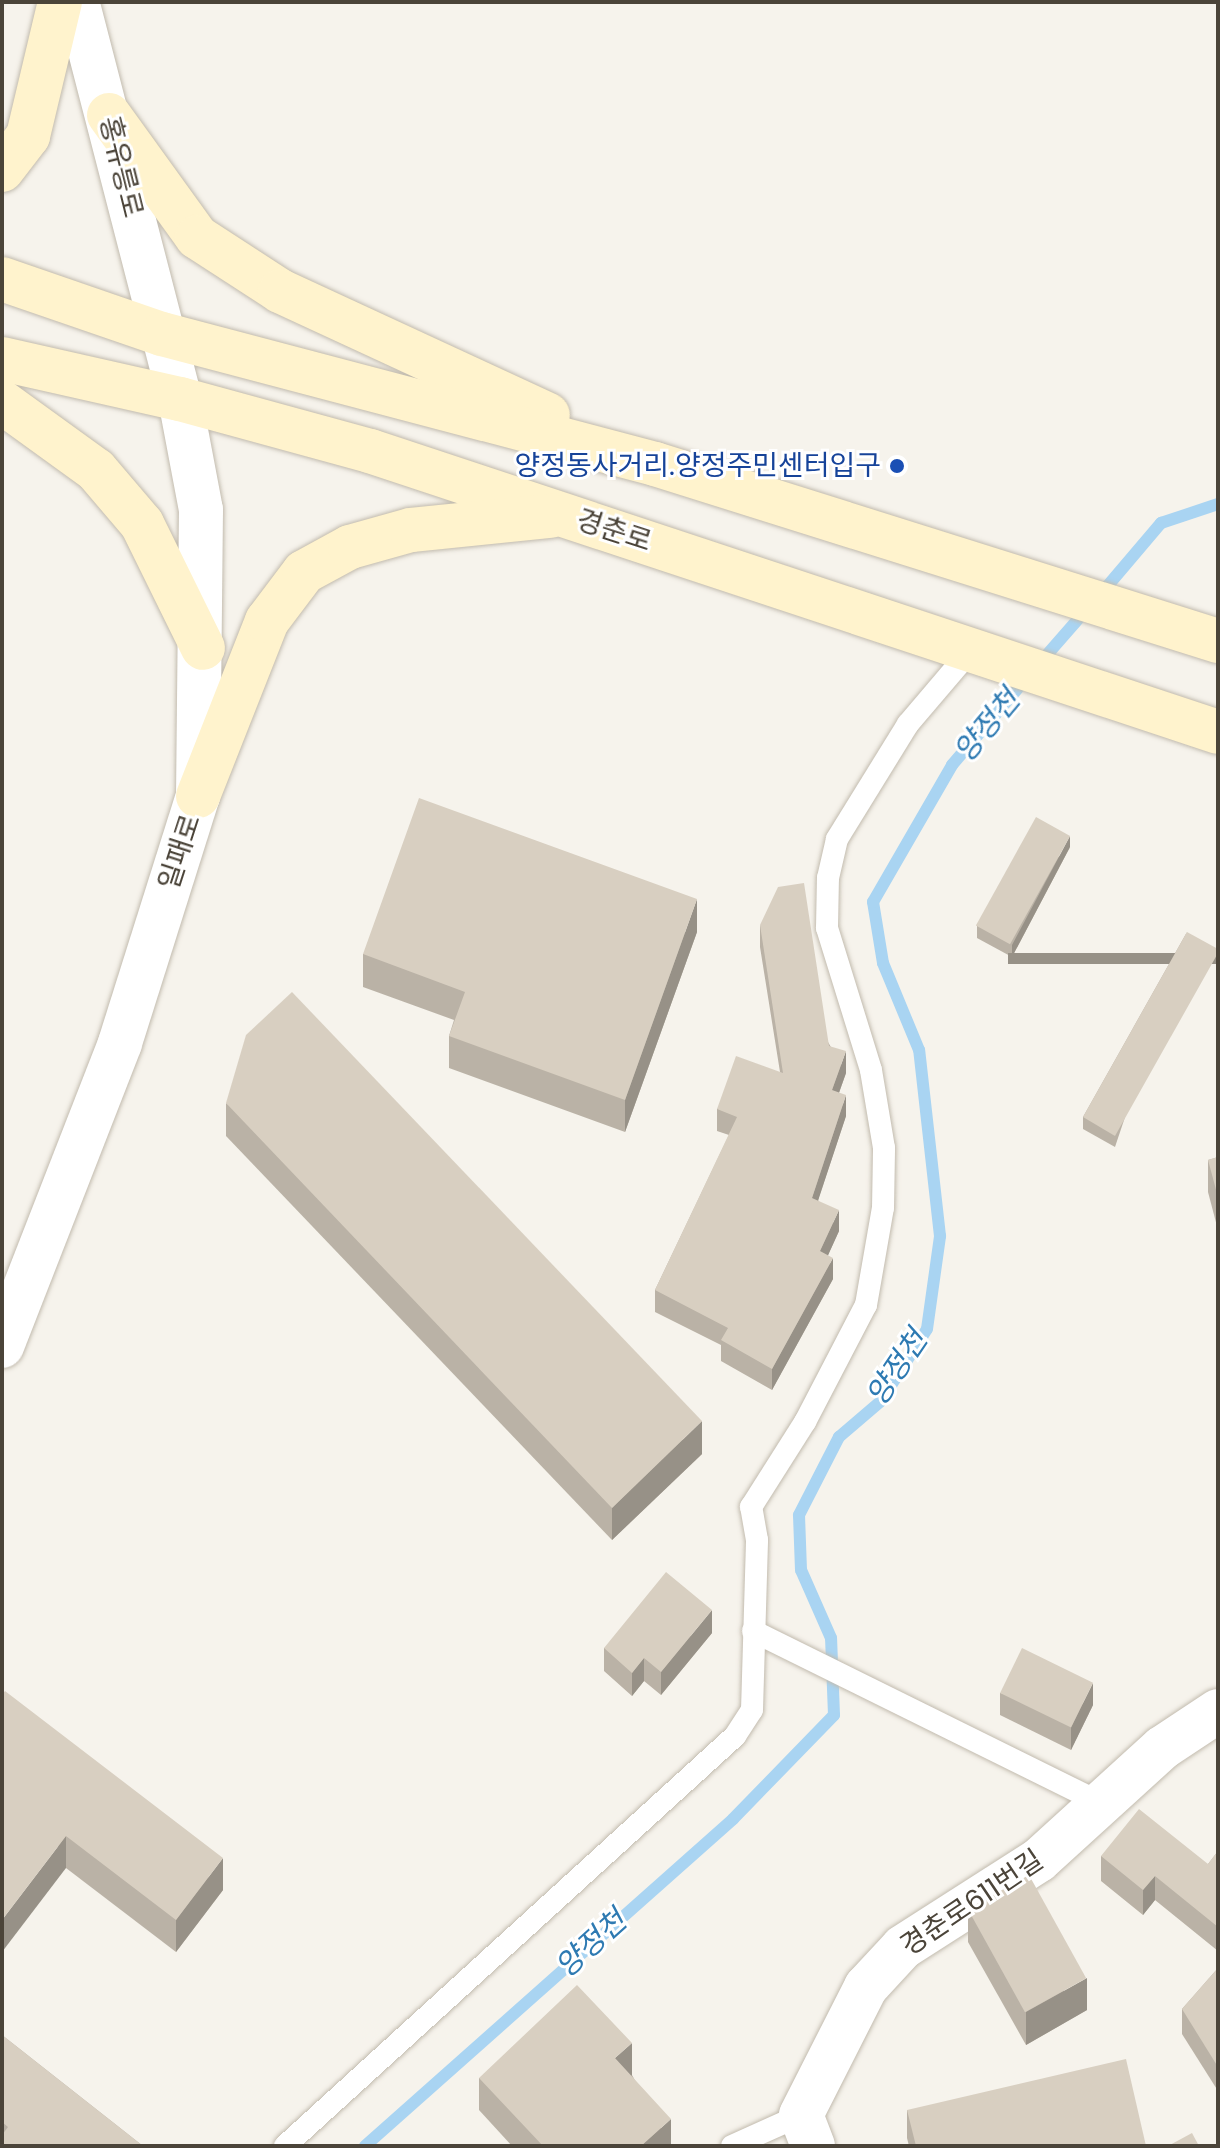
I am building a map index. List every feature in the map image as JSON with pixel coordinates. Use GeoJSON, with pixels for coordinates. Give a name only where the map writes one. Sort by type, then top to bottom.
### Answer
{"type":"FeatureCollection","features":[{"type":"Feature","properties":{"kind":"main road"},"geometry":{"type":"LineString","coordinates":[[2,170],[28,136],[60,2]]}},
{"type":"Feature","properties":{"kind":"main road"},"geometry":{"type":"LineString","coordinates":[[109,115],[197,237],[280,291],[655,464]]}},
{"type":"Feature","properties":{"kind":"main road"},"geometry":{"type":"LineString","coordinates":[[2,279],[162,334],[655,464],[1205,636]]}},
{"type":"Feature","properties":{"kind":"main road","name":"경춘로"},"geometry":{"type":"LineString","coordinates":[[2,359],[180,399],[370,451],[1218,732]]}},
{"type":"Feature","properties":{"kind":"main road"},"geometry":{"type":"LineString","coordinates":[[2,402],[96,470],[142,524],[203,648]]}},
{"type":"Feature","properties":{"kind":"main road"},"geometry":{"type":"LineString","coordinates":[[198,796],[267,621],[304,572],[350,547],[411,530],[565,515]]}},
{"type":"Feature","properties":{"kind":"street","name":"홍유릉로"},"geometry":{"type":"LineString","coordinates":[[77,2],[109,115],[162,334]]}},
{"type":"Feature","properties":{"kind":"street","name":"일패로"},"geometry":{"type":"LineString","coordinates":[[2,1346],[120,1043],[198,796],[195,733],[203,648],[201,510],[180,399],[162,334]]}},
{"type":"Feature","properties":{"kind":"street","name":"경춘로611번길"},"geometry":{"type":"LineString","coordinates":[[807,2130],[866,1987],[903,1947],[1039,1860],[1162,1748],[1218,1711]]}},
{"type":"Feature","properties":{"kind":"lane"},"geometry":{"type":"LineString","coordinates":[[285,2146],[735,1736],[752,1710],[760,1634],[757,1540],[751,1507],[805,1422],[866,1305],[883,1208],[884,1148],[871,1070],[827,928],[828,878],[837,839],[908,724],[983,653]]}},
{"type":"Feature","properties":{"kind":"lane"},"geometry":{"type":"LineString","coordinates":[[760,1634],[853,1677],[1101,1803]]}},
{"type":"Feature","properties":{"kind":"lane"},"geometry":{"type":"LineString","coordinates":[[732,2146],[807,2130]]}},
{"type":"Feature","properties":{"kind":"building"},"geometry":{"type":"Polygon","coordinates":[[[419,798],[697,899],[625,1100],[449,1036],[465,992],[363,954],[419,798]]]}},
{"type":"Feature","properties":{"kind":"building"},"geometry":{"type":"Polygon","coordinates":[[[1036,817],[1070,836],[1010,944],[976,925],[1036,817]]]}},
{"type":"Feature","properties":{"kind":"building"},"geometry":{"type":"Polygon","coordinates":[[[804,883],[829,1046],[846,1051],[832,1090],[846,1095],[812,1198],[839,1210],[820,1251],[833,1258],[772,1369],[721,1340],[728,1328],[655,1290],[737,1117],[717,1109],[736,1056],[783,1073],[760,925],[778,887],[804,883]]]}},
{"type":"Feature","properties":{"kind":"building"},"geometry":{"type":"Polygon","coordinates":[[[1187,932],[1218,949],[1218,953],[1115,1136],[1083,1117],[1187,932]]]}},
{"type":"Feature","properties":{"kind":"building"},"geometry":{"type":"Polygon","coordinates":[[[292,992],[702,1421],[612,1508],[226,1103],[246,1035],[292,992]]]}},
{"type":"Feature","properties":{"kind":"building"},"geometry":{"type":"Polygon","coordinates":[[[1218,1157],[1218,1197],[1208,1160],[1218,1157]]]}},
{"type":"Feature","properties":{"kind":"building"},"geometry":{"type":"Polygon","coordinates":[[[666,1572],[712,1610],[661,1672],[644,1658],[632,1673],[604,1648],[666,1572]]]}},
{"type":"Feature","properties":{"kind":"building"},"geometry":{"type":"Polygon","coordinates":[[[1022,1648],[1093,1683],[1071,1728],[1000,1693],[1022,1648]]]}},
{"type":"Feature","properties":{"kind":"building"},"geometry":{"type":"Polygon","coordinates":[[[5,1691],[223,1858],[176,1920],[66,1836],[2,1920],[2,1695],[5,1691]]]}},
{"type":"Feature","properties":{"kind":"building"},"geometry":{"type":"Polygon","coordinates":[[[1139,1809],[1208,1864],[1218,1851],[1218,1927],[1155,1876],[1143,1890],[1101,1856],[1139,1809]]]}},
{"type":"Feature","properties":{"kind":"building"},"geometry":{"type":"Polygon","coordinates":[[[1029,1875],[1086,1978],[1025,2012],[968,1909],[1029,1875]]]}},
{"type":"Feature","properties":{"kind":"building"},"geometry":{"type":"Polygon","coordinates":[[[1218,1968],[1218,2067],[1182,2009],[1218,1968]]]}},
{"type":"Feature","properties":{"kind":"building"},"geometry":{"type":"Polygon","coordinates":[[[577,1985],[632,2043],[615,2058],[671,2119],[641,2146],[543,2146],[479,2078],[577,1985]]]}},
{"type":"Feature","properties":{"kind":"building"},"geometry":{"type":"Polygon","coordinates":[[[2,2035],[143,2146],[2,2146],[2,2135],[8,2127],[2,2122],[2,2035]]]}},
{"type":"Feature","properties":{"kind":"building"},"geometry":{"type":"Polygon","coordinates":[[[1126,2059],[1146,2146],[916,2146],[907,2110],[1126,2059]]]}},
{"type":"Feature","properties":{"kind":"building"},"geometry":{"type":"Polygon","coordinates":[[[1192,2133],[1199,2146],[1168,2146],[1192,2133]]]}},
{"type":"Feature","properties":{"kind":"waterway","name":"양정천"},"geometry":{"type":"LineString","coordinates":[[1099,596],[1161,523],[1218,504]]}},
{"type":"Feature","properties":{"kind":"waterway","name":"양정천"},"geometry":{"type":"LineString","coordinates":[[1038,665],[1087,609]]}},
{"type":"Feature","properties":{"kind":"waterway","name":"양정천"},"geometry":{"type":"LineString","coordinates":[[365,2146],[733,1819],[834,1715],[831,1638],[801,1570],[799,1515],[839,1437],[881,1401],[927,1329],[940,1236],[919,1050],[883,963],[873,902],[952,765],[1026,679]]}},
{"type":"Feature","properties":{"kind":"place","name":"양정동사거리.양정주민센터입구"},"geometry":{"type":"Point","coordinates":[897,466]}}]}
